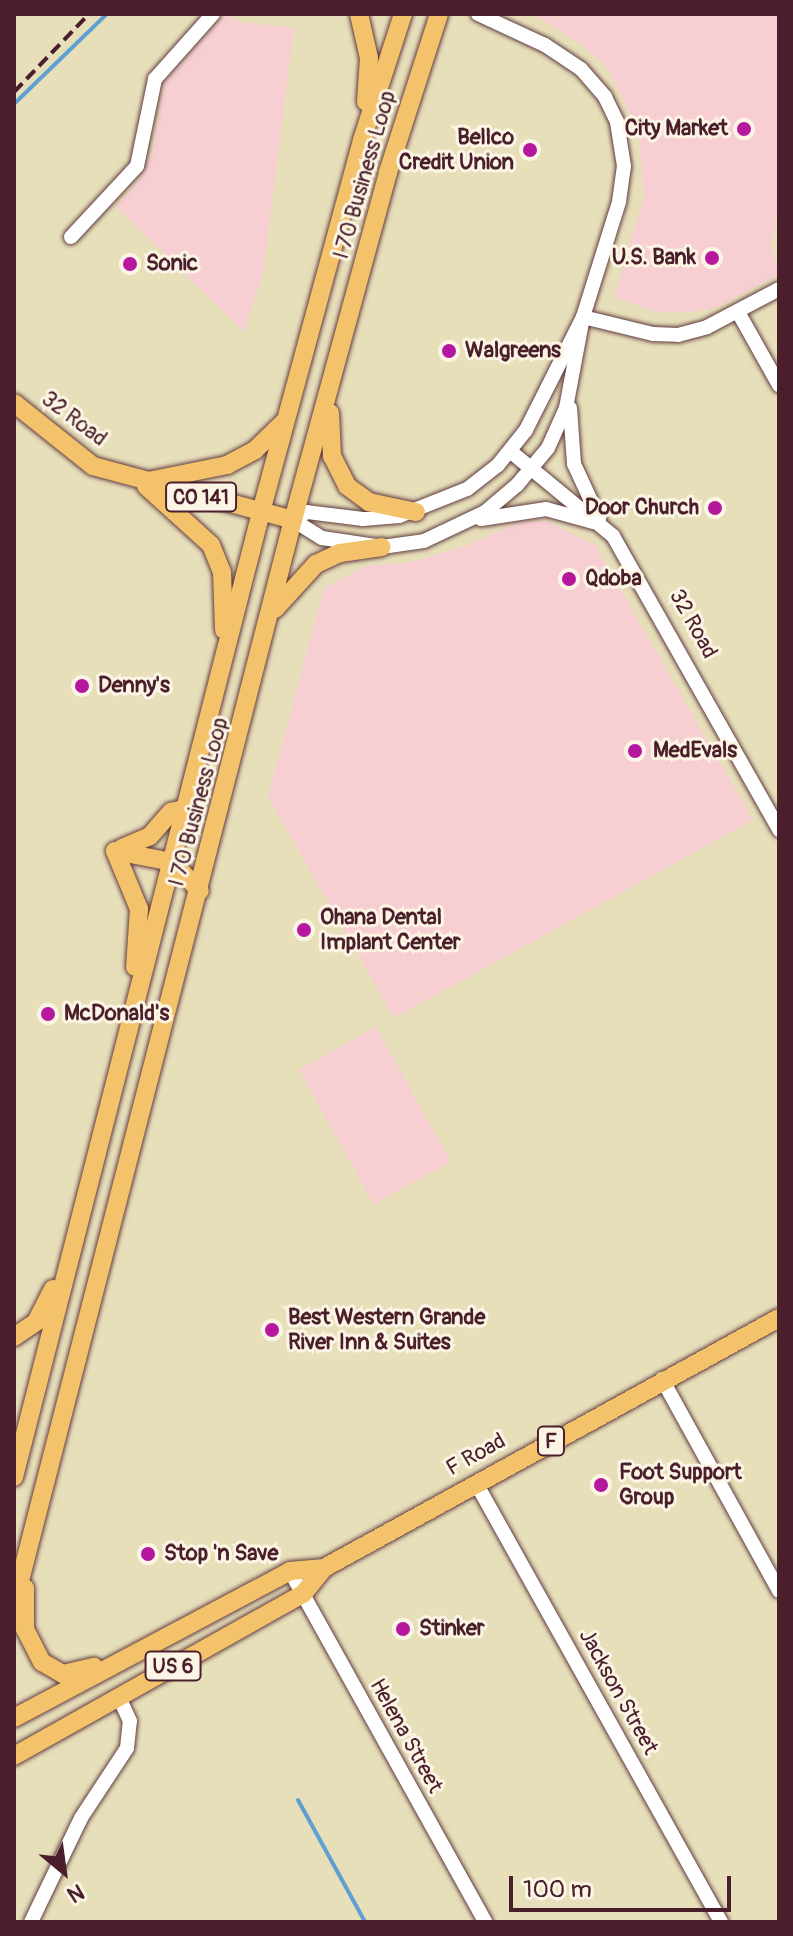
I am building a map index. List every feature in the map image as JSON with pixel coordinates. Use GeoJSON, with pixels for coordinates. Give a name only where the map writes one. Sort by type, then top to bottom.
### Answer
{"type":"FeatureCollection","features":[{"type":"Feature","properties":{"kind":"main road"},"geometry":{"type":"LineString","coordinates":[[359,14],[369,58],[362,140]]}},
{"type":"Feature","properties":{"kind":"main road","name":"I 70 Business Loop"},"geometry":{"type":"LineString","coordinates":[[14,1477],[67,1258],[121,1061],[261,512],[362,140],[403,14]]}},
{"type":"Feature","properties":{"kind":"main road","name":"I 70 Business Loop"},"geometry":{"type":"LineString","coordinates":[[14,1604],[273,611],[293,520],[388,172],[439,14]]}},
{"type":"Feature","properties":{"kind":"main road"},"geometry":{"type":"LineString","coordinates":[[335,372],[330,441],[340,477],[369,502],[416,512]]}},
{"type":"Feature","properties":{"kind":"main road","name":"32 Road"},"geometry":{"type":"LineString","coordinates":[[14,403],[93,466],[141,482],[293,520]]}},
{"type":"Feature","properties":{"kind":"main road"},"geometry":{"type":"LineString","coordinates":[[141,482],[227,465],[255,450],[287,419]]}},
{"type":"Feature","properties":{"kind":"main road"},"geometry":{"type":"LineString","coordinates":[[141,482],[203,535],[218,559],[225,589],[220,679]]}},
{"type":"Feature","properties":{"kind":"main road"},"geometry":{"type":"LineString","coordinates":[[273,611],[316,564],[340,553],[382,547]]}},
{"type":"Feature","properties":{"kind":"main road"},"geometry":{"type":"LineString","coordinates":[[115,851],[150,836],[171,812],[184,809]]}},
{"type":"Feature","properties":{"kind":"main road"},"geometry":{"type":"LineString","coordinates":[[115,851],[172,862],[200,891]]}},
{"type":"Feature","properties":{"kind":"main road"},"geometry":{"type":"LineString","coordinates":[[115,851],[140,924],[121,1061]]}},
{"type":"Feature","properties":{"kind":"main road"},"geometry":{"type":"LineString","coordinates":[[14,1337],[36,1322],[67,1258]]}},
{"type":"Feature","properties":{"kind":"main road","name":"F Road"},"geometry":{"type":"LineString","coordinates":[[14,1756],[303,1594],[324,1568],[662,1379],[779,1318]]}},
{"type":"Feature","properties":{"kind":"main road"},"geometry":{"type":"LineString","coordinates":[[32,1538],[24,1615],[34,1653],[63,1674],[111,1664]]}},
{"type":"Feature","properties":{"kind":"main road","name":"F Road"},"geometry":{"type":"LineString","coordinates":[[14,1718],[290,1571],[324,1568]]}},
{"type":"Feature","properties":{"kind":"street"},"geometry":{"type":"LineString","coordinates":[[71,237],[137,166],[155,79],[213,14]]}},
{"type":"Feature","properties":{"kind":"street","name":"32 Road"},"geometry":{"type":"LineString","coordinates":[[478,14],[508,20],[567,58],[595,82],[622,143],[619,202],[583,317],[571,386],[559,425],[533,468],[501,500],[465,523],[424,541],[382,547],[322,538],[293,520],[307,512],[363,519],[416,512],[467,489],[510,451],[583,317]]}},
{"type":"Feature","properties":{"kind":"street"},"geometry":{"type":"LineString","coordinates":[[583,317],[665,335],[692,332],[738,312],[779,289]]}},
{"type":"Feature","properties":{"kind":"street"},"geometry":{"type":"LineString","coordinates":[[738,312],[779,385]]}},
{"type":"Feature","properties":{"kind":"street"},"geometry":{"type":"LineString","coordinates":[[571,386],[574,464],[602,525]]}},
{"type":"Feature","properties":{"kind":"street","name":"32 Road"},"geometry":{"type":"LineString","coordinates":[[510,451],[602,525],[635,570],[779,830]]}},
{"type":"Feature","properties":{"kind":"street"},"geometry":{"type":"LineString","coordinates":[[465,523],[546,509],[602,525]]}},
{"type":"Feature","properties":{"kind":"street"},"geometry":{"type":"LineString","coordinates":[[662,1379],[779,1591]]}},
{"type":"Feature","properties":{"kind":"street","name":"Jackson Street"},"geometry":{"type":"LineString","coordinates":[[476,1483],[721,1922]]}},
{"type":"Feature","properties":{"kind":"street","name":"Helena Street"},"geometry":{"type":"LineString","coordinates":[[290,1571],[485,1922]]}},
{"type":"Feature","properties":{"kind":"street"},"geometry":{"type":"LineString","coordinates":[[31,1922],[81,1818],[127,1748],[130,1721],[119,1697]]}},
{"type":"Feature","properties":{"kind":"shaded area"},"geometry":{"type":"Polygon","coordinates":[[[226,14],[240,22],[294,28],[263,274],[244,332],[116,206],[140,179],[153,150],[164,83],[226,14]]]}},
{"type":"Feature","properties":{"kind":"shaded area"},"geometry":{"type":"Polygon","coordinates":[[[533,14],[779,14],[779,202],[771,247],[779,274],[722,305],[695,312],[656,312],[614,297],[644,198],[639,132],[608,69],[583,45],[533,14]]]}},
{"type":"Feature","properties":{"kind":"shaded area"},"geometry":{"type":"Polygon","coordinates":[[[522,521],[549,522],[595,545],[753,820],[394,1018],[268,797],[324,588],[368,565],[407,563],[466,546],[522,521]]]}},
{"type":"Feature","properties":{"kind":"shaded area"},"geometry":{"type":"Polygon","coordinates":[[[376,1027],[451,1162],[374,1204],[299,1070],[376,1027]]]}},
{"type":"Feature","properties":{"kind":"waterway"},"geometry":{"type":"LineString","coordinates":[[15,103],[107,14]]}},
{"type":"Feature","properties":{"kind":"waterway"},"geometry":{"type":"LineString","coordinates":[[298,1800],[365,1922]]}},
{"type":"Feature","properties":{"kind":"railway"},"geometry":{"type":"LineString","coordinates":[[14,92],[89,14]]}},
{"type":"Feature","properties":{"kind":"place","name":"City Market"},"geometry":{"type":"Point","coordinates":[744,129]}},
{"type":"Feature","properties":{"kind":"place","name":"Bellco Credit Union"},"geometry":{"type":"Point","coordinates":[530,150]}},
{"type":"Feature","properties":{"kind":"place","name":"U.S. Bank"},"geometry":{"type":"Point","coordinates":[712,258]}},
{"type":"Feature","properties":{"kind":"place","name":"Sonic"},"geometry":{"type":"Point","coordinates":[130,264]}},
{"type":"Feature","properties":{"kind":"place","name":"Walgreens"},"geometry":{"type":"Point","coordinates":[449,351]}},
{"type":"Feature","properties":{"kind":"place","name":"Door Church"},"geometry":{"type":"Point","coordinates":[715,508]}},
{"type":"Feature","properties":{"kind":"place","name":"Qdoba"},"geometry":{"type":"Point","coordinates":[569,579]}},
{"type":"Feature","properties":{"kind":"place","name":"Denny's"},"geometry":{"type":"Point","coordinates":[82,686]}},
{"type":"Feature","properties":{"kind":"place","name":"MedEvals"},"geometry":{"type":"Point","coordinates":[635,751]}},
{"type":"Feature","properties":{"kind":"place","name":"Ohana Dental Implant Center"},"geometry":{"type":"Point","coordinates":[304,930]}},
{"type":"Feature","properties":{"kind":"place","name":"McDonald's"},"geometry":{"type":"Point","coordinates":[48,1014]}},
{"type":"Feature","properties":{"kind":"place","name":"Best Western Grande River Inn & Suites"},"geometry":{"type":"Point","coordinates":[272,1330]}},
{"type":"Feature","properties":{"kind":"place","name":"Foot Support Group"},"geometry":{"type":"Point","coordinates":[601,1485]}},
{"type":"Feature","properties":{"kind":"place","name":"Stop 'n Save"},"geometry":{"type":"Point","coordinates":[148,1554]}},
{"type":"Feature","properties":{"kind":"place","name":"Stinker"},"geometry":{"type":"Point","coordinates":[403,1629]}}]}
